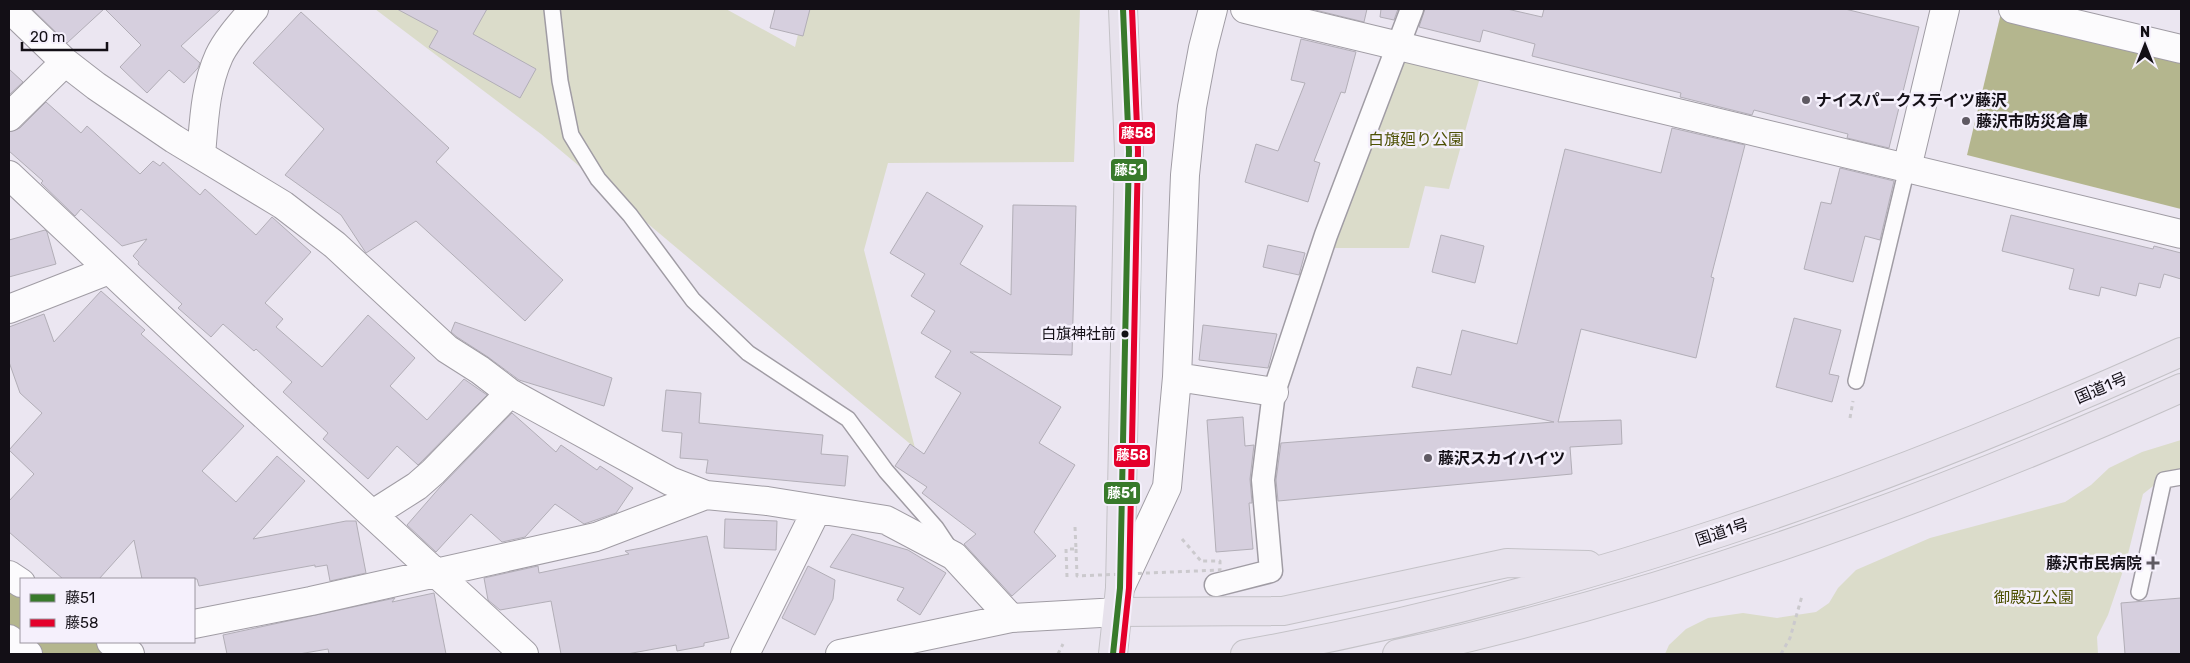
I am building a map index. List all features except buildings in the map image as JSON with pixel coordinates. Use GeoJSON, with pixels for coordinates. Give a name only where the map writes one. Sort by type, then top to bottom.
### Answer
{"type":"FeatureCollection","features":[{"type":"Feature","properties":{"kind":"highway"},"geometry":{"type":"LineString","coordinates":[[1113,654],[1119,600],[1129,151],[1124,9]]}},
{"type":"Feature","properties":{"kind":"highway","name":"国道1号"},"geometry":{"type":"LineString","coordinates":[[1245,654],[1414,619],[1615,566],[1806,504],[1952,450],[2094,391],[2181,352]]}},
{"type":"Feature","properties":{"kind":"highway","name":"国道1号"},"geometry":{"type":"LineString","coordinates":[[1397,654],[1520,626],[1715,568],[1800,540],[1974,476],[2101,424],[2181,388]]}},
{"type":"Feature","properties":{"kind":"highway"},"geometry":{"type":"LineString","coordinates":[[1119,600],[1282,611],[1507,563],[1615,566]]}},
{"type":"Feature","properties":{"kind":"street"},"geometry":{"type":"LineString","coordinates":[[10,9],[65,62],[96,86],[201,155],[283,205],[335,245],[447,350],[510,393],[670,481],[706,495],[767,500],[886,520],[954,556],[1011,618]]}},
{"type":"Feature","properties":{"kind":"street"},"geometry":{"type":"LineString","coordinates":[[201,155],[206,101],[220,55],[238,28],[254,9]]}},
{"type":"Feature","properties":{"kind":"street"},"geometry":{"type":"LineString","coordinates":[[840,654],[1011,618],[1119,600],[1166,487],[1177,377],[1185,175],[1192,106],[1203,48],[1214,9]]}},
{"type":"Feature","properties":{"kind":"street"},"geometry":{"type":"LineString","coordinates":[[1245,9],[2181,234]]}},
{"type":"Feature","properties":{"kind":"street"},"geometry":{"type":"LineString","coordinates":[[1216,585],[1271,571],[1263,480],[1274,392],[1326,235],[1412,9]]}},
{"type":"Feature","properties":{"kind":"street"},"geometry":{"type":"LineString","coordinates":[[1907,168],[1945,9]]}},
{"type":"Feature","properties":{"kind":"street"},"geometry":{"type":"LineString","coordinates":[[2013,9],[2181,49]]}},
{"type":"Feature","properties":{"kind":"street"},"geometry":{"type":"LineString","coordinates":[[9,117],[65,62]]}},
{"type":"Feature","properties":{"kind":"street"},"geometry":{"type":"LineString","coordinates":[[9,175],[524,654]]}},
{"type":"Feature","properties":{"kind":"street"},"geometry":{"type":"LineString","coordinates":[[9,309],[109,270]]}},
{"type":"Feature","properties":{"kind":"street"},"geometry":{"type":"LineString","coordinates":[[1177,377],[1274,392]]}},
{"type":"Feature","properties":{"kind":"street"},"geometry":{"type":"LineString","coordinates":[[373,514],[417,486],[433,472],[510,393]]}},
{"type":"Feature","properties":{"kind":"street"},"geometry":{"type":"LineString","coordinates":[[195,624],[436,574],[596,536],[706,495]]}},
{"type":"Feature","properties":{"kind":"street"},"geometry":{"type":"LineString","coordinates":[[745,654],[817,509]]}},
{"type":"Feature","properties":{"kind":"street"},"geometry":{"type":"LineString","coordinates":[[9,575],[20,582]]}},
{"type":"Feature","properties":{"kind":"street"},"geometry":{"type":"LineString","coordinates":[[9,639],[28,654]]}},
{"type":"Feature","properties":{"kind":"street"},"geometry":{"type":"LineString","coordinates":[[113,643],[130,654]]}},
{"type":"Feature","properties":{"kind":"lane"},"geometry":{"type":"LineString","coordinates":[[552,9],[560,80],[571,136],[598,180],[630,216],[693,300],[748,353],[848,419],[886,471],[936,528],[954,556]]}},
{"type":"Feature","properties":{"kind":"lane"},"geometry":{"type":"LineString","coordinates":[[1856,381],[1907,168]]}},
{"type":"Feature","properties":{"kind":"lane"},"geometry":{"type":"LineString","coordinates":[[2139,592],[2163,483],[2168,479],[2181,477]]}},
{"type":"Feature","properties":{"kind":"path"},"geometry":{"type":"LineString","coordinates":[[1075,527],[1076,576],[1220,570],[1220,561],[1202,561],[1182,539]]}},
{"type":"Feature","properties":{"kind":"path"},"geometry":{"type":"LineString","coordinates":[[1067,577],[1066,549],[1076,549]]}},
{"type":"Feature","properties":{"kind":"path"},"geometry":{"type":"LineString","coordinates":[[1781,654],[1790,638],[1802,596]]}},
{"type":"Feature","properties":{"kind":"green space"},"geometry":{"type":"Polygon","coordinates":[[[375,9],[726,9],[795,47],[804,9],[1080,9],[1074,162],[888,163],[864,250],[915,448],[541,134],[375,9]]]}},
{"type":"Feature","properties":{"kind":"green space","name":"白旗廻り公園"},"geometry":{"type":"Polygon","coordinates":[[[1396,54],[1481,74],[1449,189],[1425,186],[1409,248],[1331,248],[1396,54]]]}},
{"type":"Feature","properties":{"kind":"green space","name":"御殿辺公園"},"geometry":{"type":"Polygon","coordinates":[[[2181,440],[2181,474],[2157,483],[2143,494],[2126,562],[2108,615],[2097,637],[2098,654],[1665,654],[1669,645],[1686,629],[1708,618],[1743,613],[1777,618],[1816,612],[1829,603],[1838,588],[1856,570],[1930,538],[2065,502],[2091,485],[2109,468],[2142,452],[2181,440]]]}},
{"type":"Feature","properties":{"kind":"shaded area"},"geometry":{"type":"Polygon","coordinates":[[[2002,9],[2181,48],[2181,209],[1967,155],[2002,9]]]}},
{"type":"Feature","properties":{"kind":"waterway"},"geometry":{"type":"LineString","coordinates":[[9,604],[20,613]]}},
{"type":"Feature","properties":{"kind":"waterway"},"geometry":{"type":"LineString","coordinates":[[60,643],[77,654]]}},
{"type":"Feature","properties":{"kind":"transit line","name":"藤51"},"geometry":{"type":"LineString","coordinates":[[1113,654],[1120,588],[1129,151],[1123,9]]}},
{"type":"Feature","properties":{"kind":"transit line","name":"藤58"},"geometry":{"type":"LineString","coordinates":[[1122,654],[1129,588],[1138,151],[1132,9]]}},
{"type":"Feature","properties":{"kind":"place","name":"ナイスパークステイツ藤沢"},"geometry":{"type":"Point","coordinates":[1806,100]}},
{"type":"Feature","properties":{"kind":"place","name":"藤沢市防災倉庫"},"geometry":{"type":"Point","coordinates":[1966,121]}},
{"type":"Feature","properties":{"kind":"place","name":"白旗神社前"},"geometry":{"type":"Point","coordinates":[1125,334]}},
{"type":"Feature","properties":{"kind":"place","name":"藤沢スカイハイツ"},"geometry":{"type":"Point","coordinates":[1428,458]}},
{"type":"Feature","properties":{"kind":"place","name":"藤沢市民病院"},"geometry":{"type":"Point","coordinates":[2153,563]}}]}
